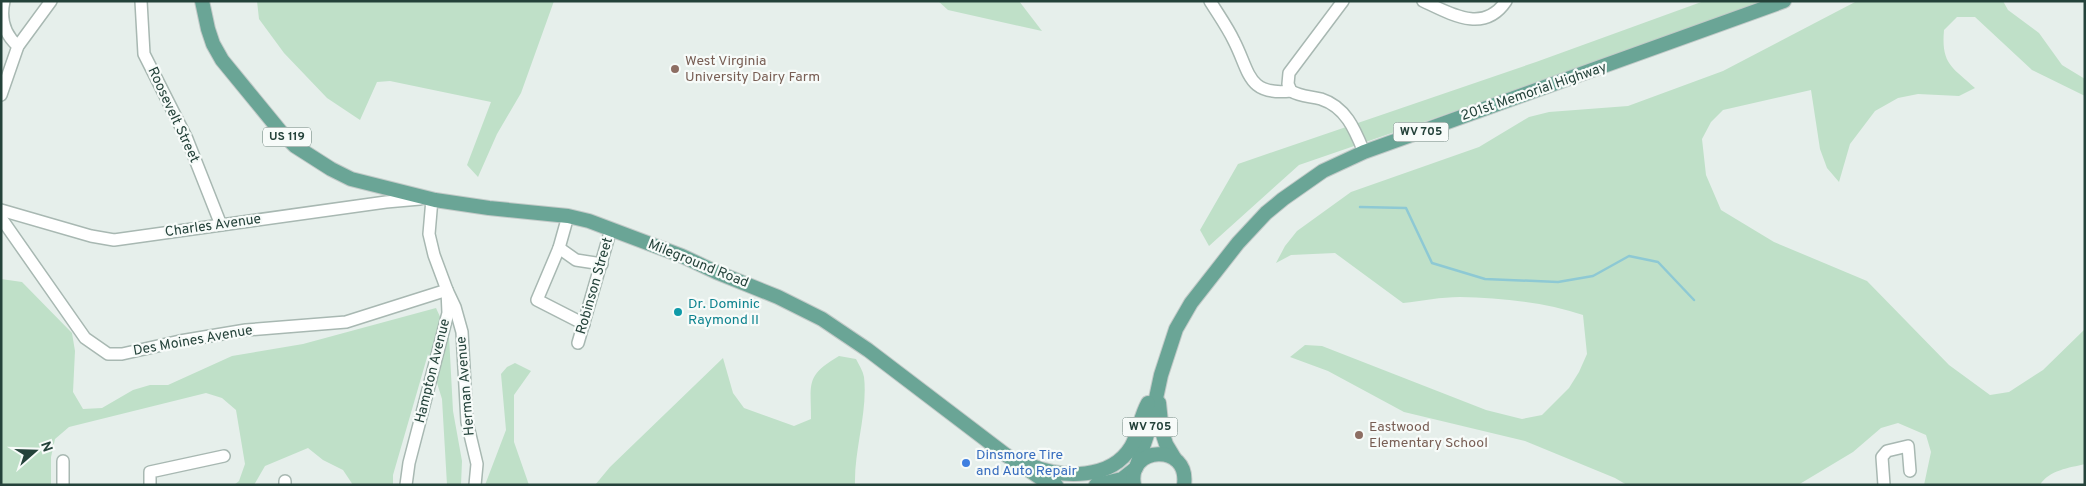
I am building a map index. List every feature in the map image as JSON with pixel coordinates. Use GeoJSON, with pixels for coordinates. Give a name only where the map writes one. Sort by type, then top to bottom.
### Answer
{"type":"FeatureCollection","features":[{"type":"Feature","properties":{"kind":"main road","name":"US 119"},"geometry":{"type":"LineString","coordinates":[[202,1],[208,30],[222,60],[296,146],[331,170],[351,178],[432,199]]}},
{"type":"Feature","properties":{"kind":"main road","name":"201st Memorial Highway"},"geometry":{"type":"LineString","coordinates":[[1134,485],[1137,467],[1150,426],[1157,388],[1176,329],[1191,303],[1244,237],[1266,213],[1300,186],[1323,171],[1364,152],[1784,1]]}},
{"type":"Feature","properties":{"kind":"main road","name":"Mileground Road"},"geometry":{"type":"LineString","coordinates":[[432,199],[489,208],[568,216],[611,229],[778,296],[822,319],[868,350],[1006,455],[1045,481],[1056,485]]}},
{"type":"Feature","properties":{"kind":"main road","name":"201st Memorial Highway"},"geometry":{"type":"LineString","coordinates":[[1157,388],[1162,432],[1166,444],[1184,473],[1184,485]]}},
{"type":"Feature","properties":{"kind":"main road"},"geometry":{"type":"LineString","coordinates":[[1006,455],[1052,472],[1069,474],[1088,473],[1112,465],[1127,453],[1132,445],[1145,409],[1157,388]]}},
{"type":"Feature","properties":{"kind":"main road"},"geometry":{"type":"LineString","coordinates":[[1096,485],[1122,479],[1151,455],[1159,453],[1175,459]]}},
{"type":"Feature","properties":{"kind":"street"},"geometry":{"type":"LineString","coordinates":[[4,1],[2,8],[7,37],[18,46]]}},
{"type":"Feature","properties":{"kind":"street"},"geometry":{"type":"LineString","coordinates":[[1,95],[18,46],[51,1]]}},
{"type":"Feature","properties":{"kind":"street","name":"Roosevelt Street"},"geometry":{"type":"LineString","coordinates":[[141,1],[144,54],[187,140],[221,225]]}},
{"type":"Feature","properties":{"kind":"street"},"geometry":{"type":"LineString","coordinates":[[1210,1],[1235,42],[1245,70],[1256,85],[1268,91],[1291,91],[1300,96],[1320,99],[1335,106],[1348,118],[1364,152]]}},
{"type":"Feature","properties":{"kind":"street"},"geometry":{"type":"LineString","coordinates":[[1291,91],[1288,84],[1289,73],[1343,1]]}},
{"type":"Feature","properties":{"kind":"street"},"geometry":{"type":"LineString","coordinates":[[1423,1],[1448,13],[1464,18],[1476,19],[1495,15],[1506,1]]}},
{"type":"Feature","properties":{"kind":"street","name":"Charles Avenue"},"geometry":{"type":"LineString","coordinates":[[1,210],[91,236],[114,240],[386,202],[432,199]]}},
{"type":"Feature","properties":{"kind":"street","name":"Hampton Avenue"},"geometry":{"type":"LineString","coordinates":[[406,485],[409,463],[448,313],[447,290],[434,255],[429,234],[432,199]]}},
{"type":"Feature","properties":{"kind":"street"},"geometry":{"type":"LineString","coordinates":[[568,216],[559,248],[537,300],[584,324]]}},
{"type":"Feature","properties":{"kind":"street","name":"Des Moines Avenue"},"geometry":{"type":"LineString","coordinates":[[1,218],[84,338],[108,354],[122,354],[180,341],[246,330],[346,322],[447,290]]}},
{"type":"Feature","properties":{"kind":"street","name":"Robinson Street"},"geometry":{"type":"LineString","coordinates":[[578,343],[611,229]]}},
{"type":"Feature","properties":{"kind":"street"},"geometry":{"type":"LineString","coordinates":[[559,248],[576,260],[602,264]]}},
{"type":"Feature","properties":{"kind":"street","name":"Herman Avenue"},"geometry":{"type":"LineString","coordinates":[[447,290],[455,307],[462,332],[467,422],[477,464],[475,485]]}},
{"type":"Feature","properties":{"kind":"street"},"geometry":{"type":"LineString","coordinates":[[1884,485],[1882,457],[1886,451],[1908,446],[1910,471]]}},
{"type":"Feature","properties":{"kind":"street"},"geometry":{"type":"LineString","coordinates":[[150,485],[150,472],[224,456]]}},
{"type":"Feature","properties":{"kind":"street"},"geometry":{"type":"LineString","coordinates":[[63,461],[63,485]]}},
{"type":"Feature","properties":{"kind":"green space"},"geometry":{"type":"Polygon","coordinates":[[[257,1],[554,1],[521,93],[497,134],[478,177],[467,165],[491,102],[390,81],[377,82],[360,120],[327,98],[284,53],[259,19],[257,1]]]}},
{"type":"Feature","properties":{"kind":"green space"},"geometry":{"type":"Polygon","coordinates":[[[938,1],[1019,1],[1042,31],[948,10],[938,1]]]}},
{"type":"Feature","properties":{"kind":"green space"},"geometry":{"type":"Polygon","coordinates":[[[1704,1],[1774,1],[1299,165],[1209,246],[1200,230],[1238,164],[1536,62],[1704,1]]]}},
{"type":"Feature","properties":{"kind":"green space"},"geometry":{"type":"Polygon","coordinates":[[[1857,1],[2003,1],[2008,10],[2039,33],[2062,65],[2085,79],[2085,96],[2032,70],[1975,17],[1957,17],[1944,30],[1946,58],[1954,69],[1975,88],[1959,96],[1918,94],[1898,98],[1875,111],[1850,144],[1839,182],[1827,168],[1820,149],[1811,90],[1723,110],[1711,122],[1702,139],[1706,175],[1721,210],[1774,242],[1867,281],[1949,365],[1990,395],[2009,392],[2043,370],[2085,329],[2085,464],[2054,473],[2040,485],[1924,485],[1931,452],[1926,435],[1898,423],[1881,428],[1853,452],[1798,485],[1627,485],[1615,478],[1525,441],[1404,412],[1328,371],[1290,357],[1305,345],[1322,346],[1486,410],[1522,419],[1542,415],[1569,388],[1587,354],[1583,315],[1538,304],[1491,298],[1453,297],[1403,303],[1335,253],[1291,255],[1276,263],[1285,246],[1297,231],[1351,192],[1479,147],[1529,117],[1549,112],[1628,106],[1723,71],[1857,1]]]}},
{"type":"Feature","properties":{"kind":"green space"},"geometry":{"type":"Polygon","coordinates":[[[1,279],[22,282],[72,333],[75,351],[73,392],[83,409],[102,408],[133,390],[150,385],[168,385],[232,356],[303,344],[436,308],[449,336],[453,411],[462,461],[461,485],[447,485],[442,399],[428,354],[393,475],[393,485],[353,485],[343,470],[323,460],[308,448],[265,466],[254,485],[234,485],[239,481],[245,464],[236,410],[222,398],[206,393],[69,427],[55,439],[51,457],[51,485],[1,485],[1,279]]]}},
{"type":"Feature","properties":{"kind":"green space"},"geometry":{"type":"Polygon","coordinates":[[[839,356],[856,359],[864,377],[863,417],[855,471],[855,485],[595,485],[610,467],[723,358],[733,393],[744,408],[794,426],[811,419],[811,389],[815,375],[820,369],[839,356]]]}},
{"type":"Feature","properties":{"kind":"green space"},"geometry":{"type":"Polygon","coordinates":[[[515,363],[531,371],[514,395],[514,442],[529,485],[485,485],[506,430],[501,374],[507,367],[515,363]]]}},
{"type":"Feature","properties":{"kind":"waterway"},"geometry":{"type":"LineString","coordinates":[[1360,207],[1406,208],[1432,263],[1485,279],[1558,282],[1593,276],[1629,256],[1658,262],[1694,300]]}},
{"type":"Feature","properties":{"kind":"place","name":"West Virginia University Dairy Farm"},"geometry":{"type":"Point","coordinates":[675,69]}},
{"type":"Feature","properties":{"kind":"place","name":"Dr. Dominic Raymond II"},"geometry":{"type":"Point","coordinates":[678,312]}},
{"type":"Feature","properties":{"kind":"place","name":"Eastwood Elementary School"},"geometry":{"type":"Point","coordinates":[1359,435]}},
{"type":"Feature","properties":{"kind":"place","name":"Dinsmore Tire and Auto Repair"},"geometry":{"type":"Point","coordinates":[966,463]}}]}
